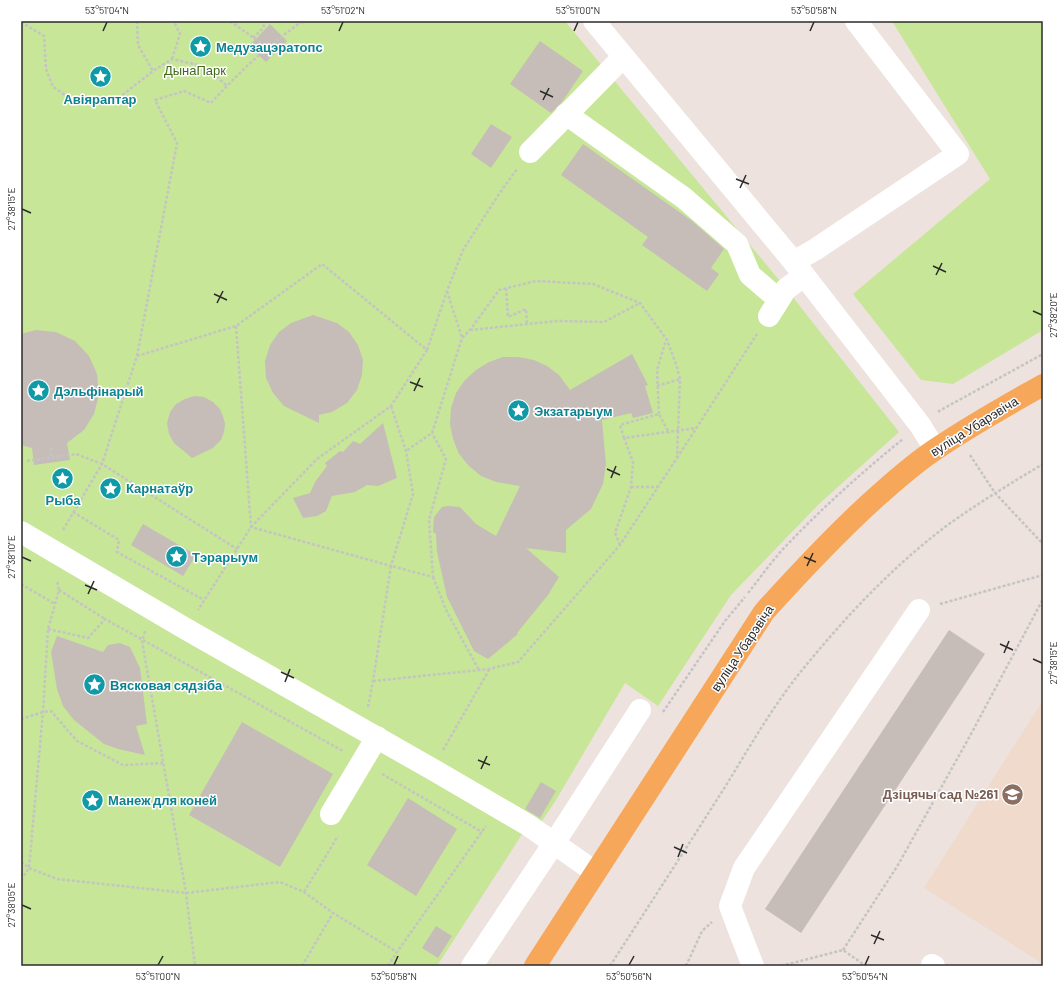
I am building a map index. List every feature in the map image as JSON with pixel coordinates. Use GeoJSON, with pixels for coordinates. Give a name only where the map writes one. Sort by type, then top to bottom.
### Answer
{"type":"FeatureCollection","features":[{"type":"Feature","properties":{"kind":"main road","name":"вуліца Убарэвіча"},"geometry":{"type":"LineString","coordinates":[[535,966],[764,612],[806,565],[896,479],[935,449],[999,409],[1043,385]]}},
{"type":"Feature","properties":{"kind":"lane"},"geometry":{"type":"LineString","coordinates":[[594,21],[798,268],[920,425],[935,449]]}},
{"type":"Feature","properties":{"kind":"lane"},"geometry":{"type":"LineString","coordinates":[[769,316],[804,256],[958,154],[856,21]]}},
{"type":"Feature","properties":{"kind":"lane"},"geometry":{"type":"LineString","coordinates":[[530,152],[623,57]]}},
{"type":"Feature","properties":{"kind":"lane"},"geometry":{"type":"LineString","coordinates":[[566,114],[690,203],[737,244],[750,275],[771,293]]}},
{"type":"Feature","properties":{"kind":"lane"},"geometry":{"type":"LineString","coordinates":[[21,532],[153,610],[377,737],[498,809],[528,825],[595,872]]}},
{"type":"Feature","properties":{"kind":"lane"},"geometry":{"type":"LineString","coordinates":[[753,966],[730,906],[744,868],[919,610]]}},
{"type":"Feature","properties":{"kind":"lane"},"geometry":{"type":"LineString","coordinates":[[472,966],[554,843],[650,713]]}},
{"type":"Feature","properties":{"kind":"lane"},"geometry":{"type":"LineString","coordinates":[[331,814],[377,737]]}},
{"type":"Feature","properties":{"kind":"path"},"geometry":{"type":"LineString","coordinates":[[137,21],[138,45],[153,71]]}},
{"type":"Feature","properties":{"kind":"path"},"geometry":{"type":"LineString","coordinates":[[21,22],[44,36],[46,70],[52,87],[72,99],[98,105],[120,97],[153,71],[172,59],[180,34],[174,21]]}},
{"type":"Feature","properties":{"kind":"path"},"geometry":{"type":"LineString","coordinates":[[230,21],[268,48]]}},
{"type":"Feature","properties":{"kind":"path"},"geometry":{"type":"LineString","coordinates":[[253,38],[263,28],[265,21]]}},
{"type":"Feature","properties":{"kind":"path"},"geometry":{"type":"LineString","coordinates":[[21,880],[29,868],[43,712],[48,629],[59,590],[52,549],[102,464],[137,356],[177,143],[155,100],[184,91],[211,103],[268,48],[303,21]]}},
{"type":"Feature","properties":{"kind":"path"},"geometry":{"type":"LineString","coordinates":[[172,59],[198,65],[214,75],[227,86]]}},
{"type":"Feature","properties":{"kind":"path"},"geometry":{"type":"LineString","coordinates":[[186,629],[251,527],[317,459],[391,406],[427,350],[463,250],[499,194],[530,152]]}},
{"type":"Feature","properties":{"kind":"path"},"geometry":{"type":"LineString","coordinates":[[137,356],[236,326],[322,264],[427,350]]}},
{"type":"Feature","properties":{"kind":"path"},"geometry":{"type":"LineString","coordinates":[[406,451],[432,433],[462,338],[470,330],[499,290],[536,281],[593,284],[640,304],[667,340],[680,379],[677,458]]}},
{"type":"Feature","properties":{"kind":"path"},"geometry":{"type":"LineString","coordinates":[[506,288],[508,318],[526,309],[527,324]]}},
{"type":"Feature","properties":{"kind":"path"},"geometry":{"type":"LineString","coordinates":[[447,291],[462,338]]}},
{"type":"Feature","properties":{"kind":"path"},"geometry":{"type":"LineString","coordinates":[[470,330],[557,321],[604,322],[640,304]]}},
{"type":"Feature","properties":{"kind":"path"},"geometry":{"type":"LineString","coordinates":[[391,406],[406,451],[413,494],[391,566],[373,681],[489,669],[518,662],[620,545],[769,316]]}},
{"type":"Feature","properties":{"kind":"path"},"geometry":{"type":"LineString","coordinates":[[236,326],[251,527]]}},
{"type":"Feature","properties":{"kind":"path"},"geometry":{"type":"LineString","coordinates":[[667,340],[657,370],[659,414],[669,433]]}},
{"type":"Feature","properties":{"kind":"path"},"geometry":{"type":"LineString","coordinates":[[650,713],[784,549],[821,510],[870,465],[939,411],[1043,354]]}},
{"type":"Feature","properties":{"kind":"path"},"geometry":{"type":"LineString","coordinates":[[658,386],[680,379]]}},
{"type":"Feature","properties":{"kind":"path"},"geometry":{"type":"LineString","coordinates":[[934,405],[939,411]]}},
{"type":"Feature","properties":{"kind":"path"},"geometry":{"type":"LineString","coordinates":[[620,545],[615,533],[631,487],[633,462],[620,425],[659,414]]}},
{"type":"Feature","properties":{"kind":"path"},"geometry":{"type":"LineString","coordinates":[[624,438],[679,432],[696,428]]}},
{"type":"Feature","properties":{"kind":"path"},"geometry":{"type":"LineString","coordinates":[[432,433],[446,459],[429,520],[434,577],[447,612],[479,670]]}},
{"type":"Feature","properties":{"kind":"path"},"geometry":{"type":"LineString","coordinates":[[51,448],[52,458]]}},
{"type":"Feature","properties":{"kind":"path"},"geometry":{"type":"LineString","coordinates":[[27,461],[76,454],[102,464],[237,549]]}},
{"type":"Feature","properties":{"kind":"path"},"geometry":{"type":"LineString","coordinates":[[970,455],[995,492],[1043,544]]}},
{"type":"Feature","properties":{"kind":"path"},"geometry":{"type":"LineString","coordinates":[[610,966],[768,718],[802,669],[874,590],[906,560],[948,525],[995,492],[1043,464]]}},
{"type":"Feature","properties":{"kind":"path"},"geometry":{"type":"LineString","coordinates":[[631,487],[659,487]]}},
{"type":"Feature","properties":{"kind":"path"},"geometry":{"type":"LineString","coordinates":[[73,512],[119,540],[117,552],[204,600]]}},
{"type":"Feature","properties":{"kind":"path"},"geometry":{"type":"LineString","coordinates":[[251,527],[434,577]]}},
{"type":"Feature","properties":{"kind":"path"},"geometry":{"type":"LineString","coordinates":[[919,610],[1043,575]]}},
{"type":"Feature","properties":{"kind":"path"},"geometry":{"type":"LineString","coordinates":[[21,584],[55,604]]}},
{"type":"Feature","properties":{"kind":"path"},"geometry":{"type":"LineString","coordinates":[[59,590],[142,641],[362,762],[482,832]]}},
{"type":"Feature","properties":{"kind":"path"},"geometry":{"type":"LineString","coordinates":[[781,966],[843,950],[898,865],[971,734],[1043,599]]}},
{"type":"Feature","properties":{"kind":"path"},"geometry":{"type":"LineString","coordinates":[[153,610],[142,641],[186,894],[195,966]]}},
{"type":"Feature","properties":{"kind":"path"},"geometry":{"type":"LineString","coordinates":[[48,629],[88,638],[105,619]]}},
{"type":"Feature","properties":{"kind":"path"},"geometry":{"type":"LineString","coordinates":[[432,769],[489,669]]}},
{"type":"Feature","properties":{"kind":"path"},"geometry":{"type":"LineString","coordinates":[[21,719],[51,711],[77,742],[123,765],[163,763]]}},
{"type":"Feature","properties":{"kind":"path"},"geometry":{"type":"LineString","coordinates":[[388,966],[498,809]]}},
{"type":"Feature","properties":{"kind":"path"},"geometry":{"type":"LineString","coordinates":[[21,862],[29,868],[57,879],[186,894],[280,882],[304,892],[332,913],[397,952]]}},
{"type":"Feature","properties":{"kind":"path"},"geometry":{"type":"LineString","coordinates":[[686,966],[702,931],[730,906]]}},
{"type":"Feature","properties":{"kind":"path"},"geometry":{"type":"LineString","coordinates":[[302,966],[332,913]]}},
{"type":"Feature","properties":{"kind":"path"},"geometry":{"type":"LineString","coordinates":[[843,950],[866,966]]}},
{"type":"Feature","properties":{"kind":"shaded area","name":"Дзіцячы сад №261"},"geometry":{"type":"Polygon","coordinates":[[[1043,700],[1043,964],[924,888],[1043,700]]]}},
{"type":"Feature","properties":{"kind":"green space","name":"ДынаПарк"},"geometry":{"type":"Polygon","coordinates":[[[21,21],[565,21],[784,286],[899,432],[819,504],[731,595],[658,706],[625,683],[556,800],[540,824],[528,825],[437,966],[21,966],[21,21]]]}},
{"type":"Feature","properties":{"kind":"green space"},"geometry":{"type":"Polygon","coordinates":[[[892,21],[1043,21],[1043,330],[953,384],[921,380],[853,294],[990,179],[892,21]]]}},
{"type":"Feature","properties":{"kind":"building"},"geometry":{"type":"Polygon","coordinates":[[[270,24],[287,41],[266,62],[249,46],[270,24]]]}},
{"type":"Feature","properties":{"kind":"building"},"geometry":{"type":"Polygon","coordinates":[[[540,41],[583,71],[562,102],[551,113],[510,84],[540,41]]]}},
{"type":"Feature","properties":{"kind":"building"},"geometry":{"type":"Polygon","coordinates":[[[491,124],[512,137],[491,168],[471,154],[491,124]]]}},
{"type":"Feature","properties":{"kind":"building"},"geometry":{"type":"Polygon","coordinates":[[[583,144],[692,221],[724,249],[711,268],[719,274],[707,291],[642,245],[648,237],[561,175],[583,144]]]}},
{"type":"Feature","properties":{"kind":"building"},"geometry":{"type":"Polygon","coordinates":[[[313,315],[337,323],[349,332],[358,345],[363,360],[362,375],[357,390],[347,403],[332,412],[319,415],[319,423],[284,406],[273,393],[266,378],[265,361],[270,345],[279,332],[291,323],[313,315]]]}},
{"type":"Feature","properties":{"kind":"building"},"geometry":{"type":"Polygon","coordinates":[[[36,330],[56,332],[75,341],[89,356],[97,374],[99,395],[94,414],[84,430],[67,443],[70,460],[34,465],[32,448],[21,445],[21,334],[36,330]]]}},
{"type":"Feature","properties":{"kind":"building"},"geometry":{"type":"Polygon","coordinates":[[[632,354],[648,385],[645,386],[653,413],[633,418],[631,413],[602,420],[606,464],[603,484],[591,509],[566,530],[566,553],[526,548],[559,577],[548,595],[517,633],[518,634],[488,659],[474,651],[447,597],[437,552],[436,534],[433,532],[434,517],[442,507],[460,507],[476,524],[496,536],[520,486],[496,482],[481,476],[469,466],[459,454],[453,439],[450,424],[451,408],[456,393],[465,380],[476,370],[489,362],[503,357],[518,357],[534,360],[547,366],[559,375],[570,390],[632,354]]]}},
{"type":"Feature","properties":{"kind":"building"},"geometry":{"type":"Polygon","coordinates":[[[194,396],[204,397],[213,402],[220,409],[225,424],[221,440],[213,448],[192,458],[174,443],[169,434],[167,423],[170,412],[176,404],[194,396]]]}},
{"type":"Feature","properties":{"kind":"building"},"geometry":{"type":"Polygon","coordinates":[[[383,423],[397,478],[378,486],[367,485],[355,492],[332,496],[326,511],[317,516],[303,518],[293,498],[310,493],[315,482],[327,466],[325,463],[340,451],[343,452],[353,441],[360,444],[383,423]]]}},
{"type":"Feature","properties":{"kind":"building"},"geometry":{"type":"Polygon","coordinates":[[[143,524],[196,555],[183,576],[131,545],[143,524]]]}},
{"type":"Feature","properties":{"kind":"building"},"geometry":{"type":"Polygon","coordinates":[[[949,630],[985,654],[801,933],[765,909],[949,630]]]}},
{"type":"Feature","properties":{"kind":"building"},"geometry":{"type":"Polygon","coordinates":[[[57,636],[103,652],[108,645],[120,643],[130,647],[140,668],[147,724],[136,726],[145,755],[118,749],[104,744],[74,720],[63,706],[57,689],[51,652],[57,636]]]}},
{"type":"Feature","properties":{"kind":"building"},"geometry":{"type":"Polygon","coordinates":[[[242,722],[333,774],[280,867],[189,815],[242,722]]]}},
{"type":"Feature","properties":{"kind":"building"},"geometry":{"type":"Polygon","coordinates":[[[541,782],[556,791],[540,818],[525,809],[541,782]]]}},
{"type":"Feature","properties":{"kind":"building"},"geometry":{"type":"Polygon","coordinates":[[[408,798],[457,829],[416,896],[367,865],[408,798]]]}},
{"type":"Feature","properties":{"kind":"building"},"geometry":{"type":"Polygon","coordinates":[[[436,926],[452,936],[438,958],[422,948],[436,926]]]}},
{"type":"Feature","properties":{"kind":"place","name":"Медузацэратопс"},"geometry":{"type":"Point","coordinates":[200,47]}},
{"type":"Feature","properties":{"kind":"place","name":"Авіяраптар"},"geometry":{"type":"Point","coordinates":[100,77]}},
{"type":"Feature","properties":{"kind":"place","name":"Дэльфінарый"},"geometry":{"type":"Point","coordinates":[39,391]}},
{"type":"Feature","properties":{"kind":"place","name":"Экзатарыум"},"geometry":{"type":"Point","coordinates":[519,411]}},
{"type":"Feature","properties":{"kind":"place","name":"Рыба"},"geometry":{"type":"Point","coordinates":[63,478]}},
{"type":"Feature","properties":{"kind":"place","name":"Карнатаўр"},"geometry":{"type":"Point","coordinates":[111,488]}},
{"type":"Feature","properties":{"kind":"place","name":"Тэрарыум"},"geometry":{"type":"Point","coordinates":[177,557]}},
{"type":"Feature","properties":{"kind":"place","name":"Вясковая сядзіба"},"geometry":{"type":"Point","coordinates":[94,685]}},
{"type":"Feature","properties":{"kind":"place","name":"Дзіцячы сад №261"},"geometry":{"type":"Point","coordinates":[1013,794]}},
{"type":"Feature","properties":{"kind":"place","name":"Манеж для коней"},"geometry":{"type":"Point","coordinates":[93,800]}}]}
